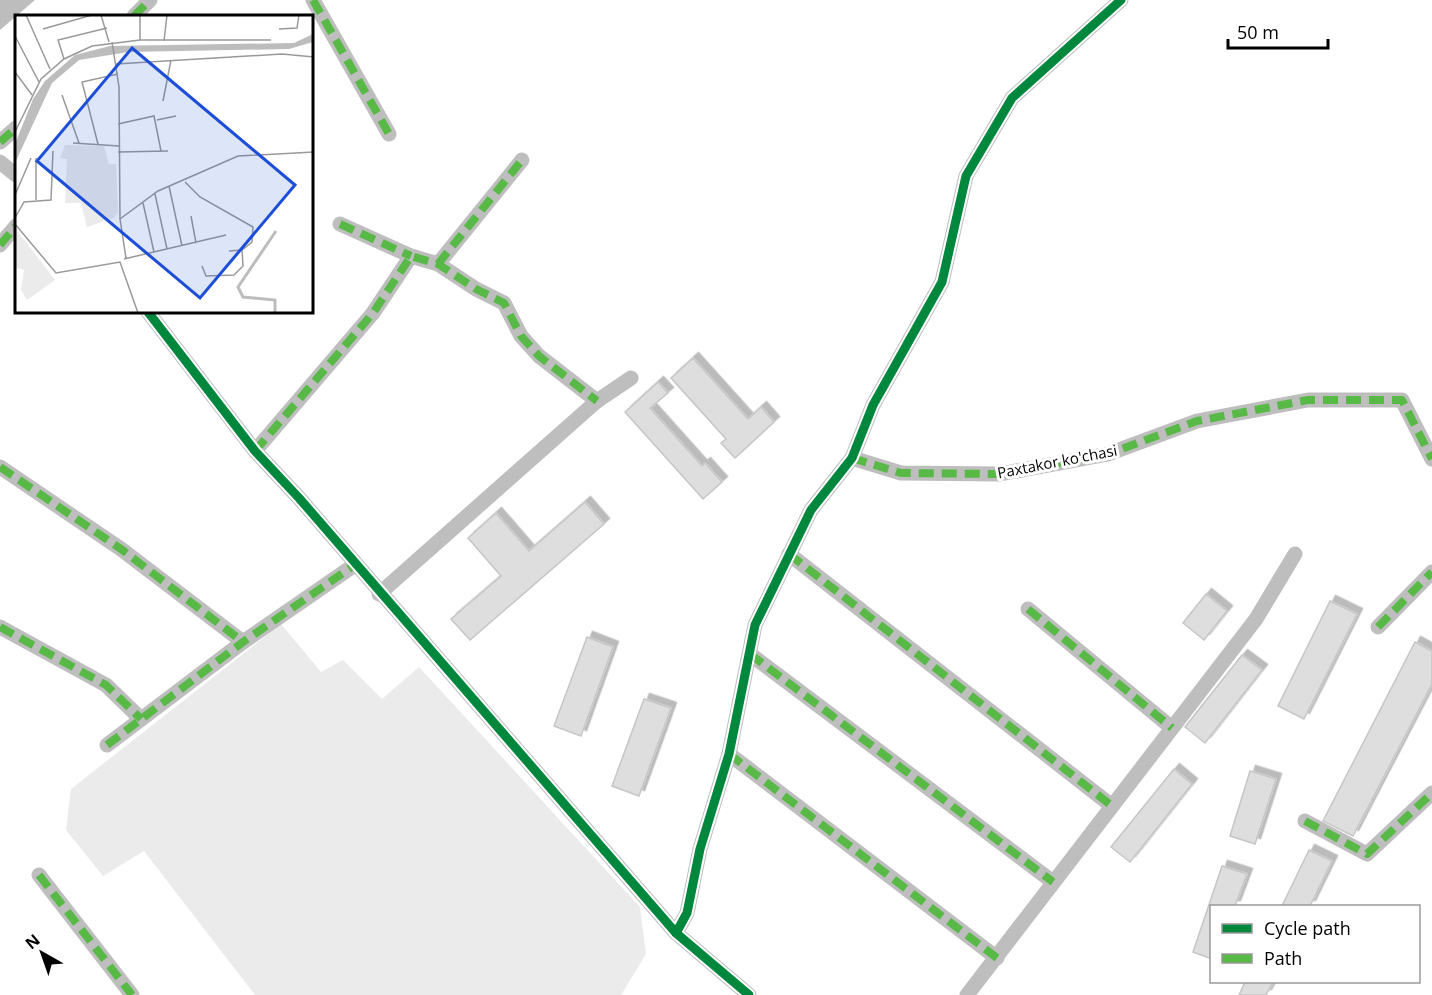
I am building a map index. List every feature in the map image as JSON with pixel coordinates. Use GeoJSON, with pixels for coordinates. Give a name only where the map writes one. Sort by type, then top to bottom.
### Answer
{"type":"FeatureCollection","features":[{"type":"Feature","properties":{"kind":"street"},"geometry":{"type":"LineString","coordinates":[[135,15],[150,0]]}},
{"type":"Feature","properties":{"kind":"street"},"geometry":{"type":"LineString","coordinates":[[313,0],[389,134]]}},
{"type":"Feature","properties":{"kind":"street"},"geometry":{"type":"LineString","coordinates":[[676,933],[687,913],[700,849],[729,754],[755,625],[811,510],[852,458],[873,405],[942,282],[966,176],[1011,98],[1121,0]]}},
{"type":"Feature","properties":{"kind":"street"},"geometry":{"type":"LineString","coordinates":[[0,142],[15,129]]}},
{"type":"Feature","properties":{"kind":"street"},"geometry":{"type":"LineString","coordinates":[[438,264],[522,160]]}},
{"type":"Feature","properties":{"kind":"street"},"geometry":{"type":"LineString","coordinates":[[0,162],[15,174]]}},
{"type":"Feature","properties":{"kind":"street"},"geometry":{"type":"LineString","coordinates":[[340,224],[411,256],[438,264],[476,289],[504,303],[521,336],[539,356],[597,401]]}},
{"type":"Feature","properties":{"kind":"street"},"geometry":{"type":"LineString","coordinates":[[0,245],[15,227]]}},
{"type":"Feature","properties":{"kind":"street"},"geometry":{"type":"LineString","coordinates":[[255,451],[373,312],[411,256]]}},
{"type":"Feature","properties":{"kind":"street"},"geometry":{"type":"LineString","coordinates":[[150,314],[255,451],[676,933],[748,995]]}},
{"type":"Feature","properties":{"kind":"street"},"geometry":{"type":"LineString","coordinates":[[379,594],[597,401],[630,378]]}},
{"type":"Feature","properties":{"kind":"street","name":"Paxtakor ko'chasi"},"geometry":{"type":"LineString","coordinates":[[852,458],[901,473],[1000,474],[1108,454],[1197,421],[1308,400],[1402,400],[1432,459]]}},
{"type":"Feature","properties":{"kind":"street"},"geometry":{"type":"LineString","coordinates":[[0,468],[121,549],[243,642]]}},
{"type":"Feature","properties":{"kind":"street"},"geometry":{"type":"LineString","coordinates":[[789,554],[1112,806]]}},
{"type":"Feature","properties":{"kind":"street"},"geometry":{"type":"LineString","coordinates":[[967,995],[1256,619],[1295,554]]}},
{"type":"Feature","properties":{"kind":"street"},"geometry":{"type":"LineString","coordinates":[[107,745],[243,642],[356,564]]}},
{"type":"Feature","properties":{"kind":"street"},"geometry":{"type":"LineString","coordinates":[[1378,627],[1432,572]]}},
{"type":"Feature","properties":{"kind":"street"},"geometry":{"type":"LineString","coordinates":[[1028,609],[1172,728]]}},
{"type":"Feature","properties":{"kind":"street"},"geometry":{"type":"LineString","coordinates":[[0,627],[106,685],[141,719]]}},
{"type":"Feature","properties":{"kind":"street"},"geometry":{"type":"LineString","coordinates":[[750,654],[1053,882]]}},
{"type":"Feature","properties":{"kind":"street"},"geometry":{"type":"LineString","coordinates":[[729,754],[997,958]]}},
{"type":"Feature","properties":{"kind":"street"},"geometry":{"type":"LineString","coordinates":[[1305,821],[1367,854],[1432,793]]}},
{"type":"Feature","properties":{"kind":"street"},"geometry":{"type":"LineString","coordinates":[[39,875],[132,995]]}},
{"type":"Feature","properties":{"kind":"shaded area"},"geometry":{"type":"Polygon","coordinates":[[[0,0],[35,0],[15,15],[0,30],[0,0]]]}},
{"type":"Feature","properties":{"kind":"shaded area"},"geometry":{"type":"Polygon","coordinates":[[[281,624],[321,672],[343,660],[382,699],[419,667],[640,907],[646,954],[621,995],[255,995],[144,851],[103,876],[66,830],[71,789],[281,624]]]}},
{"type":"Feature","properties":{"kind":"building"},"geometry":{"type":"Polygon","coordinates":[[[693,358],[748,419],[761,407],[774,422],[735,458],[721,443],[726,439],[671,378],[693,358]]]}},
{"type":"Feature","properties":{"kind":"building"},"geometry":{"type":"Polygon","coordinates":[[[658,382],[668,393],[650,408],[702,466],[705,463],[722,482],[703,499],[625,412],[658,382]]]}},
{"type":"Feature","properties":{"kind":"building"},"geometry":{"type":"Polygon","coordinates":[[[585,502],[604,524],[470,640],[451,619],[501,576],[468,538],[496,513],[529,551],[585,502]]]}},
{"type":"Feature","properties":{"kind":"building"},"geometry":{"type":"Polygon","coordinates":[[[1206,594],[1227,611],[1204,640],[1183,623],[1206,594]]]}},
{"type":"Feature","properties":{"kind":"building"},"geometry":{"type":"Polygon","coordinates":[[[1330,601],[1357,614],[1304,719],[1278,706],[1330,601]]]}},
{"type":"Feature","properties":{"kind":"building"},"geometry":{"type":"Polygon","coordinates":[[[587,637],[613,647],[581,736],[554,726],[587,637]]]}},
{"type":"Feature","properties":{"kind":"building"},"geometry":{"type":"Polygon","coordinates":[[[1415,642],[1432,651],[1432,684],[1353,836],[1323,821],[1415,642]]]}},
{"type":"Feature","properties":{"kind":"building"},"geometry":{"type":"Polygon","coordinates":[[[1242,655],[1262,670],[1205,743],[1185,727],[1242,655]]]}},
{"type":"Feature","properties":{"kind":"building"},"geometry":{"type":"Polygon","coordinates":[[[644,699],[671,708],[639,796],[612,786],[644,699]]]}},
{"type":"Feature","properties":{"kind":"building"},"geometry":{"type":"Polygon","coordinates":[[[1174,769],[1192,784],[1130,862],[1111,847],[1174,769]]]}},
{"type":"Feature","properties":{"kind":"building"},"geometry":{"type":"Polygon","coordinates":[[[1250,771],[1276,779],[1255,844],[1230,836],[1250,771]]]}},
{"type":"Feature","properties":{"kind":"building"},"geometry":{"type":"Polygon","coordinates":[[[1309,850],[1332,861],[1310,905],[1282,905],[1309,850]]]}},
{"type":"Feature","properties":{"kind":"building"},"geometry":{"type":"Polygon","coordinates":[[[1222,866],[1247,874],[1235,905],[1210,905],[1210,958],[1193,952],[1222,866]]]}},
{"type":"Feature","properties":{"kind":"building"},"geometry":{"type":"Polygon","coordinates":[[[1245,983],[1272,983],[1266,995],[1239,995],[1245,983]]]}},
{"type":"Feature","properties":{"kind":"marked path"},"geometry":{"type":"LineString","coordinates":[[135,15],[150,0]]}},
{"type":"Feature","properties":{"kind":"marked path"},"geometry":{"type":"LineString","coordinates":[[313,0],[389,134]]}},
{"type":"Feature","properties":{"kind":"marked path"},"geometry":{"type":"LineString","coordinates":[[0,142],[15,129]]}},
{"type":"Feature","properties":{"kind":"marked path"},"geometry":{"type":"LineString","coordinates":[[438,264],[522,160]]}},
{"type":"Feature","properties":{"kind":"marked path"},"geometry":{"type":"LineString","coordinates":[[340,224],[411,256]]}},
{"type":"Feature","properties":{"kind":"marked path"},"geometry":{"type":"LineString","coordinates":[[0,245],[15,227]]}},
{"type":"Feature","properties":{"kind":"marked path"},"geometry":{"type":"LineString","coordinates":[[255,451],[373,313],[411,256],[438,264],[476,289],[504,303],[521,336],[539,356],[597,401]]}},
{"type":"Feature","properties":{"kind":"marked path"},"geometry":{"type":"LineString","coordinates":[[852,458],[901,473],[1000,474],[1108,454],[1197,421],[1308,400],[1402,400],[1432,459]]}},
{"type":"Feature","properties":{"kind":"marked path"},"geometry":{"type":"LineString","coordinates":[[0,467],[121,549],[243,642]]}},
{"type":"Feature","properties":{"kind":"marked path"},"geometry":{"type":"LineString","coordinates":[[789,554],[1112,806]]}},
{"type":"Feature","properties":{"kind":"marked path"},"geometry":{"type":"LineString","coordinates":[[107,745],[243,642],[356,564]]}},
{"type":"Feature","properties":{"kind":"marked path"},"geometry":{"type":"LineString","coordinates":[[1378,627],[1432,572]]}},
{"type":"Feature","properties":{"kind":"marked path"},"geometry":{"type":"LineString","coordinates":[[1028,609],[1172,728]]}},
{"type":"Feature","properties":{"kind":"marked path"},"geometry":{"type":"LineString","coordinates":[[0,627],[106,685],[141,719]]}},
{"type":"Feature","properties":{"kind":"marked path"},"geometry":{"type":"LineString","coordinates":[[750,654],[1053,882]]}},
{"type":"Feature","properties":{"kind":"marked path"},"geometry":{"type":"LineString","coordinates":[[729,754],[997,958]]}},
{"type":"Feature","properties":{"kind":"marked path"},"geometry":{"type":"LineString","coordinates":[[1305,821],[1367,854],[1432,793]]}},
{"type":"Feature","properties":{"kind":"marked path"},"geometry":{"type":"LineString","coordinates":[[39,875],[132,995]]}},
{"type":"Feature","properties":{"kind":"cycle path"},"geometry":{"type":"LineString","coordinates":[[676,933],[687,913],[700,849],[729,754],[755,625],[811,510],[852,458],[873,405],[942,282],[966,176],[1012,98],[1121,0]]}},
{"type":"Feature","properties":{"kind":"cycle path"},"geometry":{"type":"LineString","coordinates":[[150,314],[255,451],[299,498],[676,933],[749,995]]}}]}
